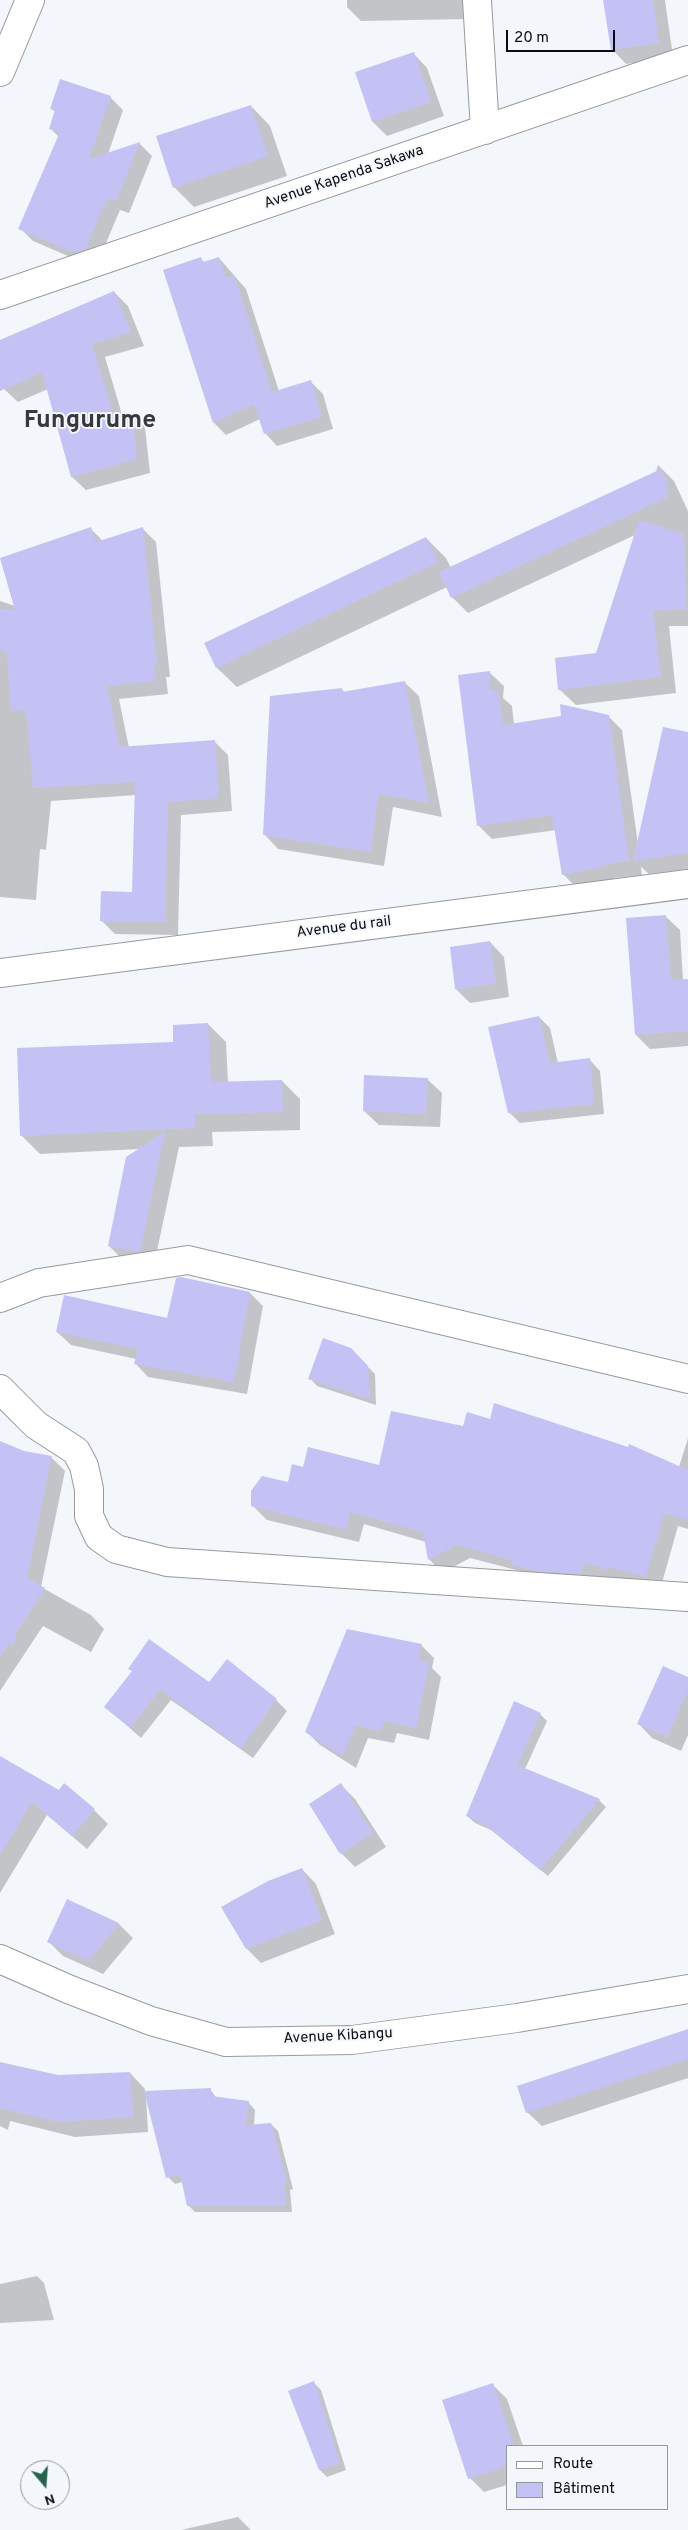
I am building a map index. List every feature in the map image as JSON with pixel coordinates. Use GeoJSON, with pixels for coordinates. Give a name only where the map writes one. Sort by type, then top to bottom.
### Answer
{"type":"FeatureCollection","features":[{"type":"Feature","properties":{"kind":"street"},"geometry":{"type":"LineString","coordinates":[[0,72],[30,0]]}},
{"type":"Feature","properties":{"kind":"street"},"geometry":{"type":"LineString","coordinates":[[477,0],[485,130]]}},
{"type":"Feature","properties":{"kind":"street","name":"Avenue Kapenda Sakawa"},"geometry":{"type":"LineString","coordinates":[[0,295],[688,60]]}},
{"type":"Feature","properties":{"kind":"street","name":"Avenue du rail"},"geometry":{"type":"LineString","coordinates":[[0,973],[688,884]]}},
{"type":"Feature","properties":{"kind":"street"},"geometry":{"type":"LineString","coordinates":[[0,1298],[39,1283],[188,1260],[688,1379]]}},
{"type":"Feature","properties":{"kind":"street"},"geometry":{"type":"LineString","coordinates":[[0,1389],[36,1425],[76,1451],[84,1466],[89,1489],[89,1516],[98,1537],[116,1549],[167,1562],[688,1597]]}},
{"type":"Feature","properties":{"kind":"street","name":"Avenue Kibangu"},"geometry":{"type":"LineString","coordinates":[[0,1958],[68,1989],[151,2021],[226,2042],[352,2040],[517,2018],[688,1989]]}},
{"type":"Feature","properties":{"kind":"building"},"geometry":{"type":"Polygon","coordinates":[[[603,0],[653,0],[659,43],[611,50],[603,0]]]}},
{"type":"Feature","properties":{"kind":"building"},"geometry":{"type":"Polygon","coordinates":[[[414,52],[431,102],[372,122],[355,72],[414,52]]]}},
{"type":"Feature","properties":{"kind":"building"},"geometry":{"type":"Polygon","coordinates":[[[60,79],[111,96],[89,159],[140,142],[116,201],[107,198],[85,250],[75,253],[18,229],[60,132],[49,129],[55,110],[50,109],[60,79]]]}},
{"type":"Feature","properties":{"kind":"building"},"geometry":{"type":"Polygon","coordinates":[[[251,105],[268,156],[173,188],[156,136],[251,105]]]}},
{"type":"Feature","properties":{"kind":"building"},"geometry":{"type":"Polygon","coordinates":[[[201,257],[203,262],[219,257],[226,278],[234,275],[272,392],[311,380],[322,417],[264,434],[254,404],[213,423],[163,270],[201,257]]]}},
{"type":"Feature","properties":{"kind":"building"},"geometry":{"type":"Polygon","coordinates":[[[114,291],[131,332],[92,344],[115,420],[132,412],[137,459],[71,477],[42,372],[0,391],[0,340],[114,291]]]}},
{"type":"Feature","properties":{"kind":"building"},"geometry":{"type":"Polygon","coordinates":[[[661,469],[668,485],[668,497],[451,598],[439,572],[661,469]]]}},
{"type":"Feature","properties":{"kind":"building"},"geometry":{"type":"Polygon","coordinates":[[[639,520],[684,534],[686,609],[653,611],[661,677],[558,690],[555,658],[596,653],[639,520]]]}},
{"type":"Feature","properties":{"kind":"building"},"geometry":{"type":"Polygon","coordinates":[[[91,527],[96,542],[143,527],[157,664],[154,664],[156,681],[107,686],[119,747],[215,740],[219,798],[168,802],[165,922],[100,921],[101,891],[132,892],[135,782],[33,788],[26,710],[11,711],[7,652],[0,651],[0,609],[15,610],[0,558],[91,527]]]}},
{"type":"Feature","properties":{"kind":"building"},"geometry":{"type":"Polygon","coordinates":[[[426,537],[438,562],[216,668],[204,643],[426,537]]]}},
{"type":"Feature","properties":{"kind":"building"},"geometry":{"type":"Polygon","coordinates":[[[490,671],[490,689],[498,691],[503,725],[561,716],[560,704],[609,715],[629,861],[601,865],[602,867],[562,875],[552,815],[477,826],[458,675],[490,671]]]}},
{"type":"Feature","properties":{"kind":"building"},"geometry":{"type":"Polygon","coordinates":[[[405,681],[429,803],[379,794],[370,852],[263,835],[270,696],[342,688],[342,692],[405,681]]]}},
{"type":"Feature","properties":{"kind":"building"},"geometry":{"type":"Polygon","coordinates":[[[663,727],[688,732],[688,853],[633,861],[663,727]]]}},
{"type":"Feature","properties":{"kind":"building"},"geometry":{"type":"Polygon","coordinates":[[[666,915],[671,980],[688,979],[688,1031],[635,1035],[626,918],[666,915]]]}},
{"type":"Feature","properties":{"kind":"building"},"geometry":{"type":"Polygon","coordinates":[[[490,941],[496,984],[455,989],[450,947],[490,941]]]}},
{"type":"Feature","properties":{"kind":"building"},"geometry":{"type":"Polygon","coordinates":[[[539,1016],[550,1063],[590,1058],[594,1104],[508,1113],[488,1027],[539,1016]]]}},
{"type":"Feature","properties":{"kind":"building"},"geometry":{"type":"Polygon","coordinates":[[[208,1023],[211,1082],[282,1080],[283,1112],[195,1114],[195,1128],[20,1136],[17,1048],[173,1042],[173,1025],[208,1023]]]}},
{"type":"Feature","properties":{"kind":"building"},"geometry":{"type":"Polygon","coordinates":[[[364,1075],[428,1078],[426,1114],[363,1111],[364,1075]]]}},
{"type":"Feature","properties":{"kind":"building"},"geometry":{"type":"Polygon","coordinates":[[[165,1132],[140,1252],[108,1246],[126,1157],[165,1132]]]}},
{"type":"Feature","properties":{"kind":"building"},"geometry":{"type":"Polygon","coordinates":[[[181,1277],[250,1292],[234,1382],[134,1364],[138,1349],[56,1332],[64,1295],[167,1318],[176,1278],[181,1277]]]}},
{"type":"Feature","properties":{"kind":"building"},"geometry":{"type":"Polygon","coordinates":[[[323,1338],[351,1348],[368,1366],[370,1399],[308,1379],[323,1338]]]}},
{"type":"Feature","properties":{"kind":"building"},"geometry":{"type":"Polygon","coordinates":[[[494,1403],[628,1447],[629,1444],[688,1470],[688,1520],[664,1513],[646,1577],[609,1567],[608,1570],[584,1563],[581,1574],[534,1571],[511,1564],[512,1560],[456,1545],[428,1560],[423,1532],[350,1512],[346,1530],[251,1506],[251,1491],[262,1476],[288,1482],[292,1464],[303,1467],[308,1447],[379,1465],[391,1411],[463,1426],[467,1412],[490,1419],[494,1403]]]}},
{"type":"Feature","properties":{"kind":"building"},"geometry":{"type":"Polygon","coordinates":[[[0,1441],[24,1451],[52,1456],[27,1578],[45,1588],[16,1633],[14,1645],[9,1644],[0,1657],[0,1441]]]}},
{"type":"Feature","properties":{"kind":"building"},"geometry":{"type":"Polygon","coordinates":[[[347,1629],[422,1644],[418,1660],[429,1663],[416,1728],[384,1721],[381,1731],[355,1725],[343,1756],[305,1732],[347,1629]]]}},
{"type":"Feature","properties":{"kind":"building"},"geometry":{"type":"Polygon","coordinates":[[[149,1639],[209,1682],[227,1659],[277,1699],[241,1748],[160,1690],[130,1728],[104,1707],[132,1671],[128,1669],[149,1639]]]}},
{"type":"Feature","properties":{"kind":"building"},"geometry":{"type":"Polygon","coordinates":[[[663,1666],[688,1677],[688,1690],[667,1737],[637,1724],[663,1666]]]}},
{"type":"Feature","properties":{"kind":"building"},"geometry":{"type":"Polygon","coordinates":[[[514,1701],[541,1713],[517,1765],[600,1799],[540,1870],[483,1823],[466,1816],[514,1701]]]}},
{"type":"Feature","properties":{"kind":"building"},"geometry":{"type":"Polygon","coordinates":[[[0,1756],[59,1790],[64,1783],[95,1809],[72,1836],[32,1802],[0,1855],[0,1756]]]}},
{"type":"Feature","properties":{"kind":"building"},"geometry":{"type":"Polygon","coordinates":[[[341,1783],[373,1833],[340,1854],[309,1804],[341,1783]]]}},
{"type":"Feature","properties":{"kind":"building"},"geometry":{"type":"Polygon","coordinates":[[[302,1868],[322,1920],[246,1949],[221,1907],[268,1881],[302,1868]]]}},
{"type":"Feature","properties":{"kind":"building"},"geometry":{"type":"Polygon","coordinates":[[[67,1899],[119,1923],[89,1961],[47,1942],[67,1899]]]}},
{"type":"Feature","properties":{"kind":"building"},"geometry":{"type":"Polygon","coordinates":[[[688,2029],[688,2059],[526,2113],[517,2086],[688,2029]]]}},
{"type":"Feature","properties":{"kind":"building"},"geometry":{"type":"Polygon","coordinates":[[[0,2062],[58,2075],[130,2072],[133,2117],[58,2122],[0,2108],[0,2062]]]}},
{"type":"Feature","properties":{"kind":"building"},"geometry":{"type":"Polygon","coordinates":[[[211,2088],[211,2096],[249,2101],[246,2125],[271,2123],[287,2182],[284,2183],[286,2206],[187,2206],[180,2174],[166,2178],[144,2091],[211,2088]]]}},
{"type":"Feature","properties":{"kind":"building"},"geometry":{"type":"Polygon","coordinates":[[[314,2381],[340,2463],[319,2470],[288,2391],[314,2381]]]}},
{"type":"Feature","properties":{"kind":"building"},"geometry":{"type":"Polygon","coordinates":[[[493,2383],[514,2445],[506,2445],[506,2466],[468,2479],[442,2400],[493,2383]]]}},
{"type":"Feature","properties":{"kind":"district","name":"Fungurume"},"geometry":{"type":"Point","coordinates":[90,422]}}]}
